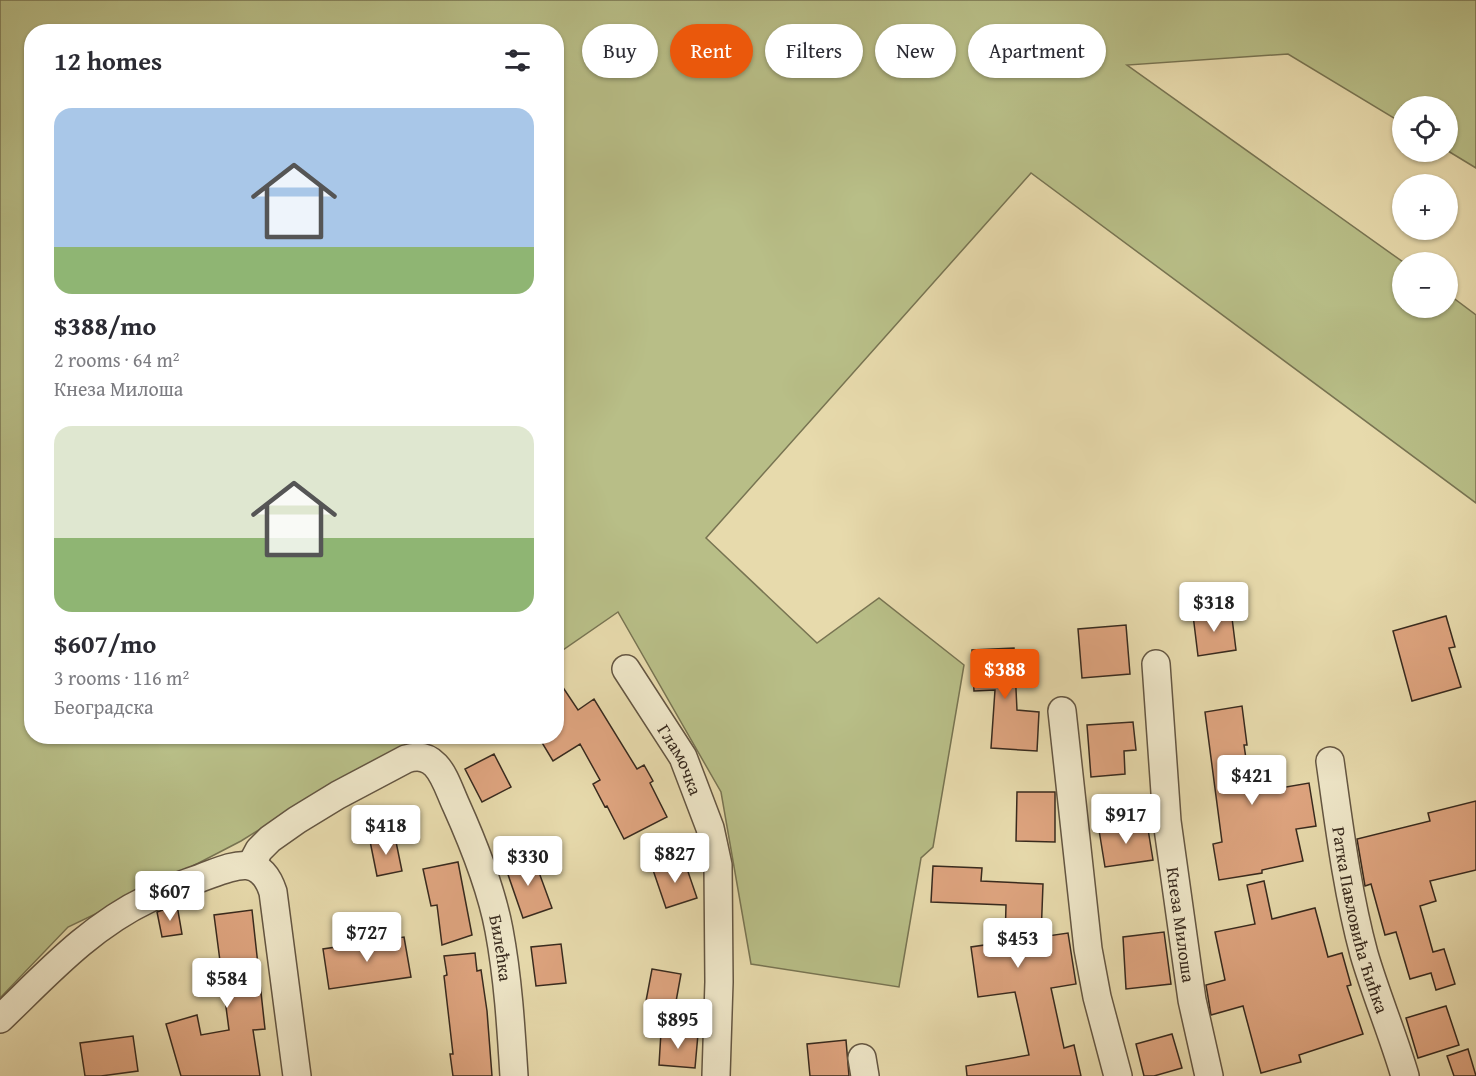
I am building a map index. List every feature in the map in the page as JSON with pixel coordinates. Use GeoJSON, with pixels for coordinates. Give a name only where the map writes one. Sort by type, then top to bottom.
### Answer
{"type":"FeatureCollection","features":[{"type":"Feature","properties":{"kind":"street","name":"Кнеза Милоша"},"geometry":{"type":"LineString","coordinates":[[1156,664],[1167,821],[1190,990],[1209,1076]]}},
{"type":"Feature","properties":{"kind":"street","name":"Гламочка"},"geometry":{"type":"LineString","coordinates":[[626,669],[683,757],[710,828],[718,865],[719,982],[716,1076]]}},
{"type":"Feature","properties":{"kind":"street"},"geometry":{"type":"LineString","coordinates":[[1062,711],[1088,949],[1097,997],[1118,1076]]}},
{"type":"Feature","properties":{"kind":"street","name":"Билећка"},"geometry":{"type":"LineString","coordinates":[[251,865],[259,850],[270,839],[338,795],[406,759],[417,756],[428,759],[439,769],[470,836],[486,878],[499,928],[508,988],[514,1076]]}},
{"type":"Feature","properties":{"kind":"street","name":"Ратка Павловића Ћићка"},"geometry":{"type":"LineString","coordinates":[[1329,760],[1344,857],[1358,927],[1405,1076]]}},
{"type":"Feature","properties":{"kind":"street"},"geometry":{"type":"LineString","coordinates":[[0,1019],[49,970],[93,933],[129,909],[147,899],[231,867],[251,865],[266,874],[273,892],[297,1076]]}},
{"type":"Feature","properties":{"kind":"green space"},"geometry":{"type":"Polygon","coordinates":[[[0,0],[1476,0],[1476,168],[1458,157],[1458,96],[1392,96],[1392,117],[1288,54],[1127,65],[1392,254],[1392,318],[1458,318],[1458,302],[1476,315],[1476,503],[1031,173],[706,538],[817,643],[879,598],[964,665],[933,847],[921,858],[899,987],[751,964],[721,792],[618,612],[564,649],[564,24],[24,24],[24,744],[428,744],[406,759],[320,792],[241,841],[68,927],[0,998],[0,0]]]}},
{"type":"Feature","properties":{"kind":"building"},"geometry":{"type":"Polygon","coordinates":[[[1231,610],[1236,650],[1198,656],[1193,615],[1231,610]]]}},
{"type":"Feature","properties":{"kind":"building"},"geometry":{"type":"Polygon","coordinates":[[[1446,616],[1455,647],[1449,648],[1461,687],[1412,701],[1393,631],[1446,616]]]}},
{"type":"Feature","properties":{"kind":"building"},"geometry":{"type":"Polygon","coordinates":[[[1126,625],[1130,674],[1082,678],[1078,629],[1126,625]]]}},
{"type":"Feature","properties":{"kind":"building"},"geometry":{"type":"Polygon","coordinates":[[[1014,648],[1017,710],[1039,712],[1037,751],[991,748],[995,690],[974,691],[972,650],[1014,648]]]}},
{"type":"Feature","properties":{"kind":"building"},"geometry":{"type":"Polygon","coordinates":[[[564,689],[578,710],[594,699],[637,769],[644,765],[667,817],[624,839],[593,784],[600,780],[580,744],[553,761],[543,744],[564,744],[564,689]]]}},
{"type":"Feature","properties":{"kind":"building"},"geometry":{"type":"Polygon","coordinates":[[[1242,706],[1247,745],[1244,745],[1251,793],[1309,783],[1316,826],[1296,829],[1303,861],[1262,870],[1262,873],[1219,880],[1213,844],[1222,842],[1205,712],[1242,706]]]}},
{"type":"Feature","properties":{"kind":"building"},"geometry":{"type":"Polygon","coordinates":[[[1133,722],[1136,750],[1124,751],[1125,774],[1091,777],[1087,725],[1133,722]]]}},
{"type":"Feature","properties":{"kind":"building"},"geometry":{"type":"Polygon","coordinates":[[[494,754],[511,787],[482,802],[465,769],[494,754]]]}},
{"type":"Feature","properties":{"kind":"building"},"geometry":{"type":"Polygon","coordinates":[[[1017,792],[1055,792],[1055,842],[1016,841],[1017,792]]]}},
{"type":"Feature","properties":{"kind":"building"},"geometry":{"type":"Polygon","coordinates":[[[1476,801],[1476,870],[1430,881],[1436,901],[1420,906],[1433,952],[1444,949],[1455,984],[1436,990],[1431,973],[1410,979],[1396,932],[1385,935],[1371,884],[1365,886],[1357,839],[1430,821],[1428,813],[1476,801]]]}},
{"type":"Feature","properties":{"kind":"building"},"geometry":{"type":"Polygon","coordinates":[[[1147,823],[1153,860],[1105,867],[1099,830],[1147,823]]]}},
{"type":"Feature","properties":{"kind":"building"},"geometry":{"type":"Polygon","coordinates":[[[395,837],[402,871],[377,876],[370,841],[395,837]]]}},
{"type":"Feature","properties":{"kind":"building"},"geometry":{"type":"Polygon","coordinates":[[[533,856],[552,908],[523,918],[505,866],[533,856]]]}},
{"type":"Feature","properties":{"kind":"building"},"geometry":{"type":"Polygon","coordinates":[[[684,860],[697,898],[666,908],[653,870],[684,860]]]}},
{"type":"Feature","properties":{"kind":"building"},"geometry":{"type":"Polygon","coordinates":[[[458,862],[472,935],[442,945],[437,905],[431,906],[423,869],[458,862]]]}},
{"type":"Feature","properties":{"kind":"building"},"geometry":{"type":"Polygon","coordinates":[[[933,866],[982,868],[981,881],[1043,884],[1041,937],[1068,933],[1076,984],[1051,988],[1064,1048],[1074,1045],[1081,1076],[967,1076],[966,1066],[1029,1055],[1015,992],[978,997],[971,947],[1005,942],[1006,905],[931,902],[933,866]]]}},
{"type":"Feature","properties":{"kind":"building"},"geometry":{"type":"Polygon","coordinates":[[[1264,881],[1272,919],[1315,908],[1328,957],[1342,953],[1351,985],[1347,986],[1363,1034],[1299,1055],[1301,1062],[1261,1073],[1243,1006],[1211,1015],[1206,985],[1225,980],[1215,932],[1255,924],[1247,885],[1264,881]]]}},
{"type":"Feature","properties":{"kind":"building"},"geometry":{"type":"Polygon","coordinates":[[[177,905],[182,934],[162,937],[157,912],[177,905]]]}},
{"type":"Feature","properties":{"kind":"building"},"geometry":{"type":"Polygon","coordinates":[[[252,910],[265,1029],[253,1030],[260,1076],[181,1076],[166,1024],[197,1015],[201,1035],[229,1030],[214,915],[252,910]]]}},
{"type":"Feature","properties":{"kind":"building"},"geometry":{"type":"Polygon","coordinates":[[[1164,932],[1171,984],[1126,989],[1123,937],[1164,932]]]}},
{"type":"Feature","properties":{"kind":"building"},"geometry":{"type":"Polygon","coordinates":[[[404,937],[411,977],[329,989],[323,949],[404,937]]]}},
{"type":"Feature","properties":{"kind":"building"},"geometry":{"type":"Polygon","coordinates":[[[561,944],[566,983],[536,986],[531,947],[561,944]]]}},
{"type":"Feature","properties":{"kind":"building"},"geometry":{"type":"Polygon","coordinates":[[[475,953],[477,971],[481,970],[487,1011],[492,1076],[453,1076],[444,956],[475,953]]]}},
{"type":"Feature","properties":{"kind":"building"},"geometry":{"type":"Polygon","coordinates":[[[652,969],[681,974],[675,1007],[646,1001],[652,969]]]}},
{"type":"Feature","properties":{"kind":"building"},"geometry":{"type":"Polygon","coordinates":[[[1446,1006],[1459,1045],[1418,1058],[1406,1018],[1446,1006]]]}},
{"type":"Feature","properties":{"kind":"building"},"geometry":{"type":"Polygon","coordinates":[[[661,1032],[698,1034],[695,1068],[659,1065],[661,1032]]]}},
{"type":"Feature","properties":{"kind":"building"},"geometry":{"type":"Polygon","coordinates":[[[1172,1034],[1182,1068],[1154,1076],[1144,1076],[1136,1044],[1172,1034]]]}},
{"type":"Feature","properties":{"kind":"building"},"geometry":{"type":"Polygon","coordinates":[[[133,1036],[138,1071],[85,1076],[80,1043],[133,1036]]]}},
{"type":"Feature","properties":{"kind":"building"},"geometry":{"type":"Polygon","coordinates":[[[846,1040],[849,1076],[810,1076],[807,1044],[846,1040]]]}},
{"type":"Feature","properties":{"kind":"building"},"geometry":{"type":"Polygon","coordinates":[[[1468,1049],[1476,1076],[1454,1076],[1447,1056],[1468,1049]]]}}]}
